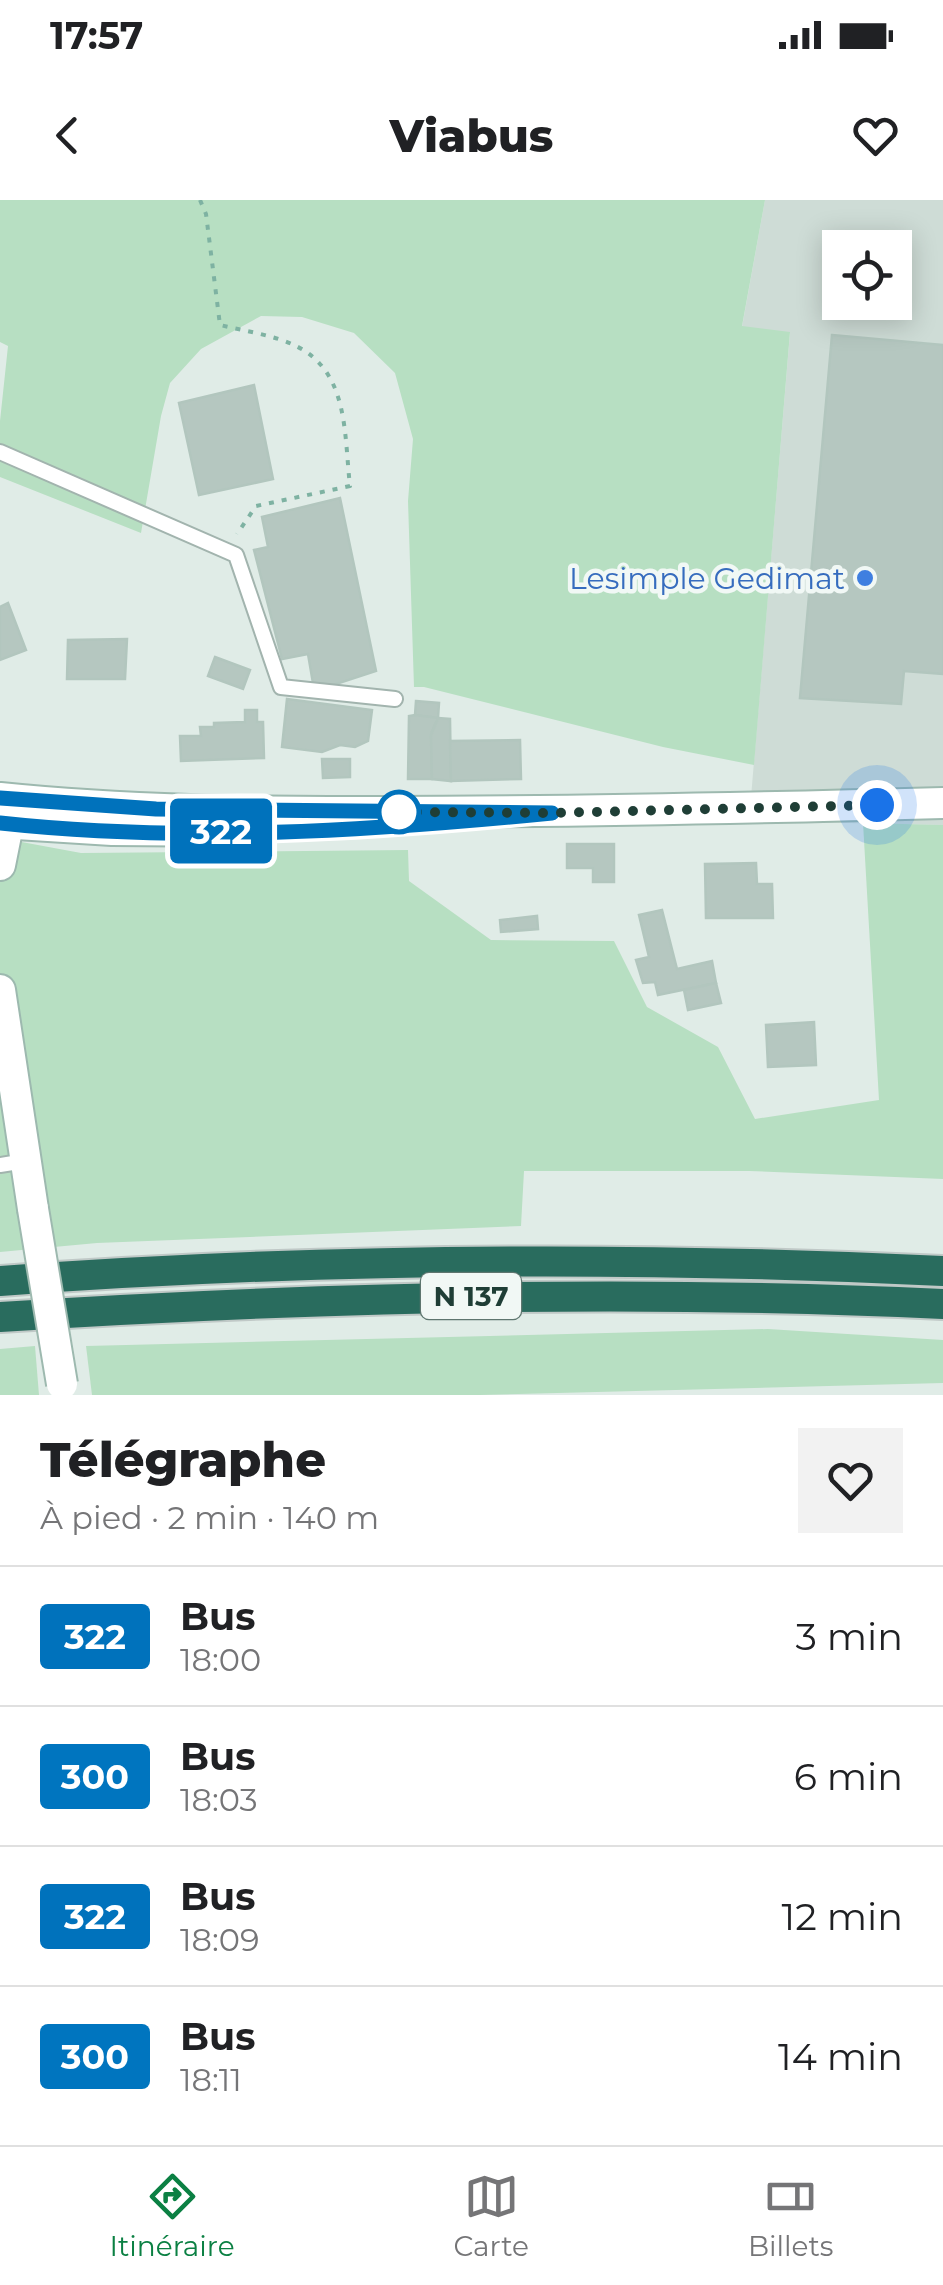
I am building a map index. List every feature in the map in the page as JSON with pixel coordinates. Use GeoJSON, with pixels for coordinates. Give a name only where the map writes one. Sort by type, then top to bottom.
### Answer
{"type":"FeatureCollection","features":[{"type":"Feature","properties":{"kind":"highway","name":"N 137"},"geometry":{"type":"LineString","coordinates":[[0,1281],[122,1273],[488,1262],[702,1262],[943,1271]]}},
{"type":"Feature","properties":{"kind":"highway","name":"N 137"},"geometry":{"type":"LineString","coordinates":[[0,1317],[400,1297],[681,1296],[943,1304]]}},
{"type":"Feature","properties":{"kind":"main road"},"geometry":{"type":"LineString","coordinates":[[8,809],[552,813],[943,804]]}},
{"type":"Feature","properties":{"kind":"main road"},"geometry":{"type":"LineString","coordinates":[[8,809],[189,832],[442,824],[552,813]]}},
{"type":"Feature","properties":{"kind":"main road"},"geometry":{"type":"LineString","coordinates":[[0,868],[8,809]]}},
{"type":"Feature","properties":{"kind":"main road"},"geometry":{"type":"LineString","coordinates":[[0,990],[12,1163],[33,1209],[63,1390]]}},
{"type":"Feature","properties":{"kind":"lane"},"geometry":{"type":"LineString","coordinates":[[0,452],[236,555],[282,687],[395,699]]}},
{"type":"Feature","properties":{"kind":"path"},"geometry":{"type":"LineString","coordinates":[[200,200],[206,214],[220,325],[293,344],[318,359],[338,388],[350,486],[256,506],[226,550]]}},
{"type":"Feature","properties":{"kind":"shaded area"},"geometry":{"type":"Polygon","coordinates":[[[765,200],[943,200],[943,825],[749,821],[790,333],[742,327],[765,200]]]}},
{"type":"Feature","properties":{"kind":"green space"},"geometry":{"type":"Polygon","coordinates":[[[0,200],[765,200],[742,326],[790,332],[754,765],[414,687],[408,501],[413,439],[395,373],[354,333],[302,317],[261,316],[201,349],[170,383],[141,533],[0,477],[0,421],[8,346],[0,342],[0,200]]]}},
{"type":"Feature","properties":{"kind":"green space"},"geometry":{"type":"Polygon","coordinates":[[[863,823],[943,825],[943,1179],[749,1171],[524,1171],[521,1226],[97,1243],[0,1252],[0,838],[81,853],[408,850],[409,881],[491,940],[614,941],[647,1007],[718,1047],[755,1119],[879,1100],[863,823]]]}},
{"type":"Feature","properties":{"kind":"green space"},"geometry":{"type":"Polygon","coordinates":[[[768,1329],[943,1340],[943,1383],[480,1395],[92,1395],[86,1346],[768,1329]]]}},
{"type":"Feature","properties":{"kind":"green space"},"geometry":{"type":"Polygon","coordinates":[[[35,1346],[39,1395],[0,1395],[0,1349],[35,1346]]]}},
{"type":"Feature","properties":{"kind":"building"},"geometry":{"type":"Polygon","coordinates":[[[832,335],[943,345],[943,674],[904,671],[901,704],[800,698],[832,335]]]}},
{"type":"Feature","properties":{"kind":"building"},"geometry":{"type":"Polygon","coordinates":[[[254,385],[273,479],[199,495],[179,403],[254,385]]]}},
{"type":"Feature","properties":{"kind":"building"},"geometry":{"type":"Polygon","coordinates":[[[340,498],[376,671],[333,685],[313,683],[308,654],[282,659],[254,550],[268,547],[262,517],[340,498]]]}},
{"type":"Feature","properties":{"kind":"building"},"geometry":{"type":"Polygon","coordinates":[[[8,603],[26,650],[0,660],[0,607],[8,603]]]}},
{"type":"Feature","properties":{"kind":"building"},"geometry":{"type":"Polygon","coordinates":[[[127,639],[125,679],[67,679],[68,640],[127,639]]]}},
{"type":"Feature","properties":{"kind":"building"},"geometry":{"type":"Polygon","coordinates":[[[215,657],[250,670],[243,689],[208,676],[215,657]]]}},
{"type":"Feature","properties":{"kind":"building"},"geometry":{"type":"Polygon","coordinates":[[[287,699],[372,710],[368,741],[322,752],[282,747],[287,699]]]}},
{"type":"Feature","properties":{"kind":"building"},"geometry":{"type":"Polygon","coordinates":[[[416,701],[439,703],[438,718],[415,715],[416,701]]]}},
{"type":"Feature","properties":{"kind":"building"},"geometry":{"type":"Polygon","coordinates":[[[245,710],[257,710],[257,722],[263,722],[264,758],[181,761],[180,736],[201,736],[200,727],[214,727],[214,723],[245,722],[245,710]]]}},
{"type":"Feature","properties":{"kind":"building"},"geometry":{"type":"Polygon","coordinates":[[[409,716],[438,718],[431,735],[432,779],[408,779],[409,716]]]}},
{"type":"Feature","properties":{"kind":"building"},"geometry":{"type":"Polygon","coordinates":[[[438,718],[450,719],[451,781],[432,779],[431,735],[438,718]]]}},
{"type":"Feature","properties":{"kind":"building"},"geometry":{"type":"Polygon","coordinates":[[[520,740],[521,779],[451,781],[450,741],[520,740]]]}},
{"type":"Feature","properties":{"kind":"building"},"geometry":{"type":"Polygon","coordinates":[[[322,759],[350,759],[350,777],[323,778],[322,759]]]}},
{"type":"Feature","properties":{"kind":"building"},"geometry":{"type":"Polygon","coordinates":[[[567,844],[614,844],[614,882],[593,882],[593,868],[567,868],[567,844]]]}},
{"type":"Feature","properties":{"kind":"building"},"geometry":{"type":"Polygon","coordinates":[[[756,863],[757,884],[772,884],[773,918],[706,918],[705,864],[756,863]]]}},
{"type":"Feature","properties":{"kind":"building"},"geometry":{"type":"Polygon","coordinates":[[[662,910],[677,969],[712,961],[716,983],[658,995],[655,982],[643,983],[636,960],[649,957],[639,915],[662,910]]]}},
{"type":"Feature","properties":{"kind":"building"},"geometry":{"type":"Polygon","coordinates":[[[537,916],[538,929],[501,932],[500,920],[537,916]]]}},
{"type":"Feature","properties":{"kind":"building"},"geometry":{"type":"Polygon","coordinates":[[[716,983],[721,1003],[688,1010],[684,990],[716,983]]]}},
{"type":"Feature","properties":{"kind":"building"},"geometry":{"type":"Polygon","coordinates":[[[814,1022],[816,1065],[768,1067],[766,1025],[814,1022]]]}},
{"type":"Feature","properties":{"kind":"bus line","name":"322"},"geometry":{"type":"LineString","coordinates":[[0,798],[156,809],[552,813],[442,824],[206,832],[0,823]]}},
{"type":"Feature","properties":{"kind":"place","name":"Lesimple Gedimat"},"geometry":{"type":"Point","coordinates":[865,578]}},
{"type":"Feature","properties":{"kind":"route"},"geometry":{"type":"LineString","coordinates":[[399,812],[552,813],[877,805]]}}]}
